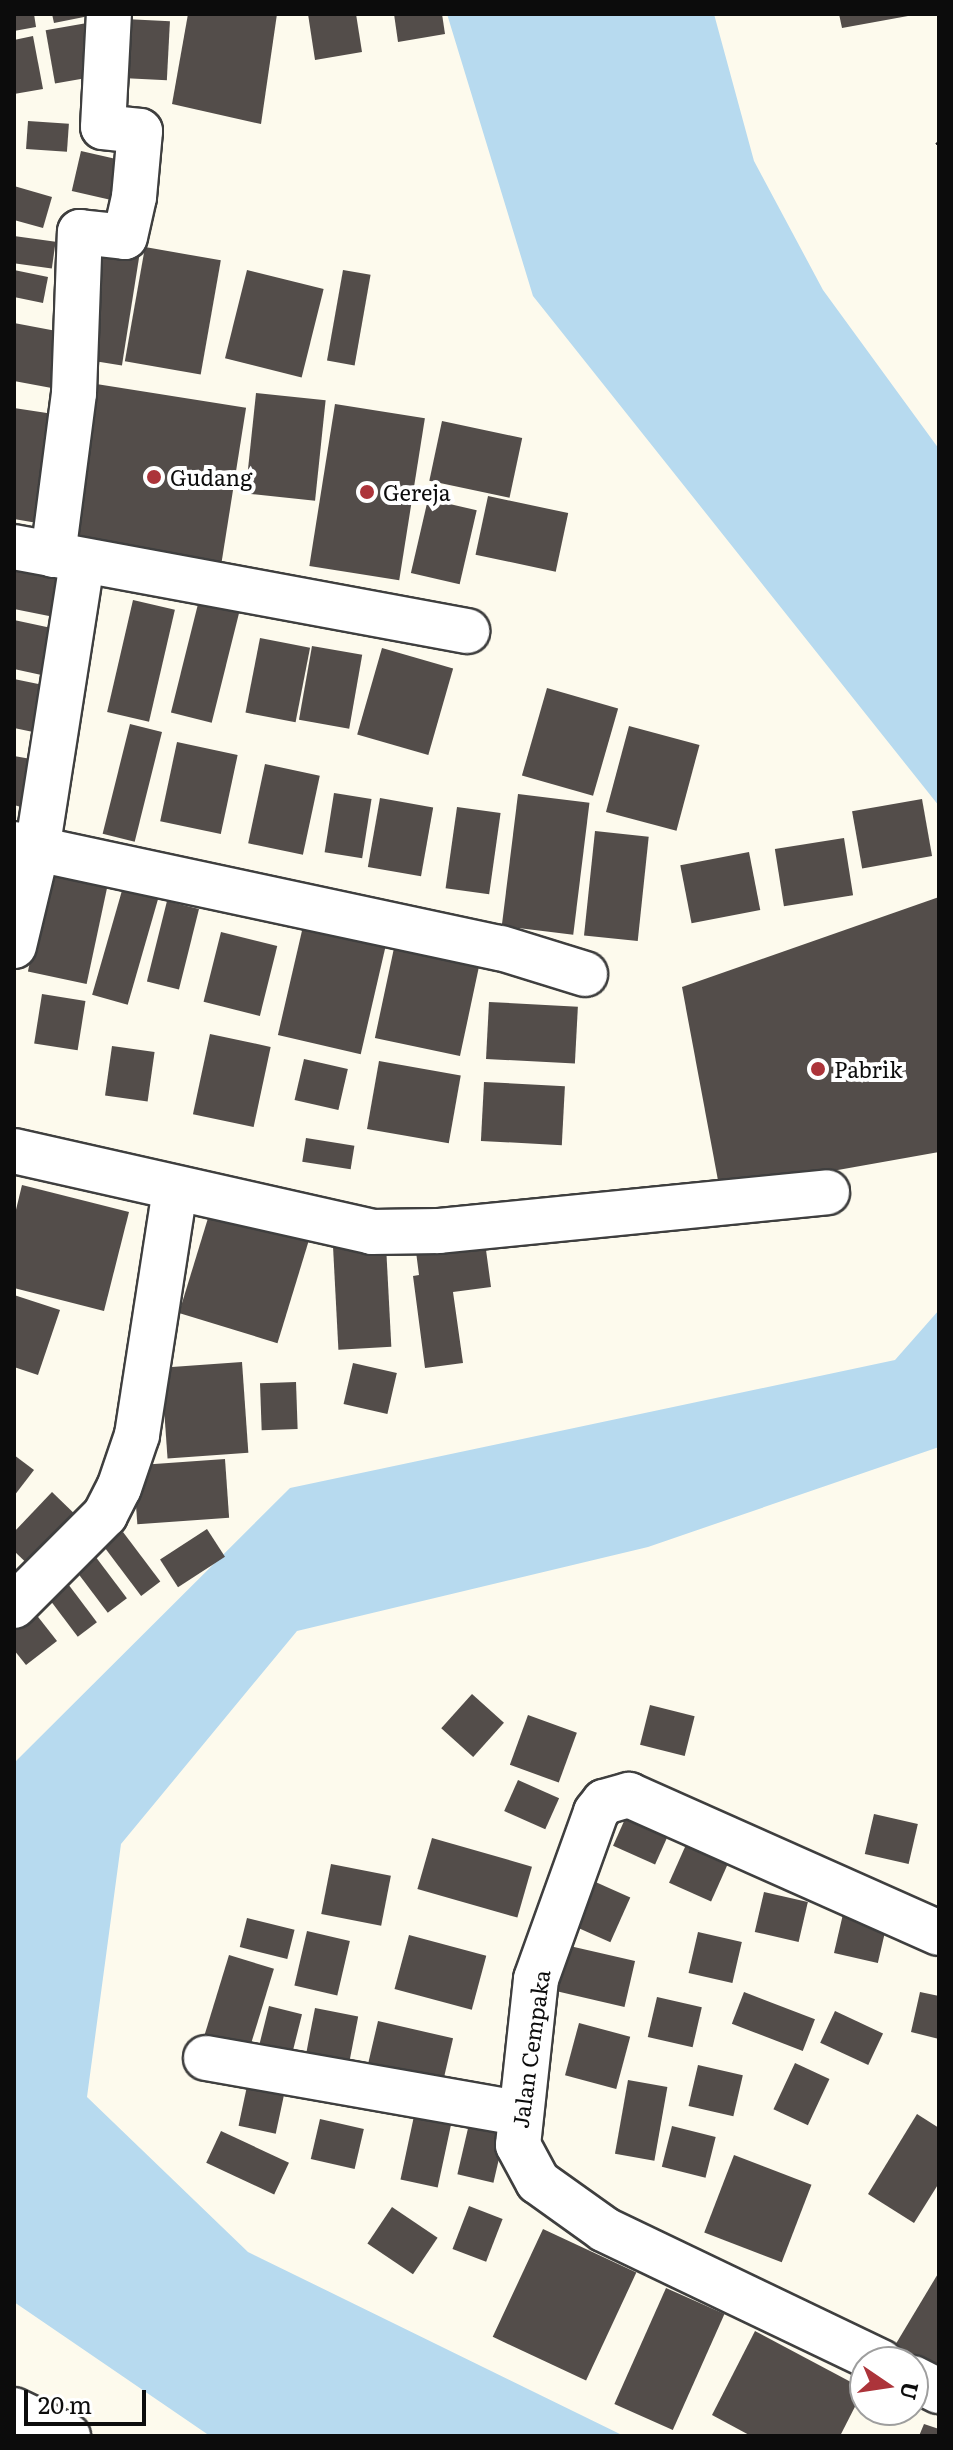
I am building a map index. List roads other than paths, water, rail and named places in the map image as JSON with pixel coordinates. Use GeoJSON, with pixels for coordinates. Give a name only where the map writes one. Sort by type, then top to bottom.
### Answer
{"type":"FeatureCollection","features":[{"type":"Feature","properties":{"kind":"street"},"geometry":{"type":"LineString","coordinates":[[14,946],[50,555],[71,433],[80,232],[125,237],[135,184],[140,131],[103,127],[109,14]]}},
{"type":"Feature","properties":{"kind":"street"},"geometry":{"type":"LineString","coordinates":[[50,555],[467,631]]}},
{"type":"Feature","properties":{"kind":"street"},"geometry":{"type":"LineString","coordinates":[[25,847],[501,948],[585,974]]}},
{"type":"Feature","properties":{"kind":"street"},"geometry":{"type":"LineString","coordinates":[[14,1151],[175,1190],[372,1232],[439,1231],[827,1192]]}},
{"type":"Feature","properties":{"kind":"street"},"geometry":{"type":"LineString","coordinates":[[14,1606],[85,1537],[119,1488],[137,1435],[175,1190]]}},
{"type":"Feature","properties":{"kind":"street","name":"Jalan Cempaka"},"geometry":{"type":"LineString","coordinates":[[849,2347],[604,2229],[551,2194],[526,2168],[518,2145],[518,2113],[536,1979],[590,1825],[604,1802],[629,1795],[939,1933]]}},
{"type":"Feature","properties":{"kind":"street"},"geometry":{"type":"LineString","coordinates":[[206,2058],[518,2113]]}},
{"type":"Feature","properties":{"kind":"street"},"geometry":{"type":"LineString","coordinates":[[14,2410],[68,2436]]}},
{"type":"Feature","properties":{"kind":"water"},"geometry":{"type":"Polygon","coordinates":[[[447,14],[714,14],[754,161],[823,290],[939,449],[939,806],[533,296],[447,14]]]}},
{"type":"Feature","properties":{"kind":"water"},"geometry":{"type":"Polygon","coordinates":[[[939,1310],[939,1447],[648,1547],[297,1631],[121,1844],[87,2097],[248,2252],[624,2436],[210,2436],[14,2302],[14,1763],[290,1488],[895,1360],[939,1310]]]}},
{"type":"Feature","properties":{"kind":"place","name":"Gudang"},"geometry":{"type":"Point","coordinates":[154,477]}},
{"type":"Feature","properties":{"kind":"place","name":"Gereja"},"geometry":{"type":"Point","coordinates":[367,492]}},
{"type":"Feature","properties":{"kind":"place","name":"Pabrik"},"geometry":{"type":"Point","coordinates":[818,1069]}}]}
